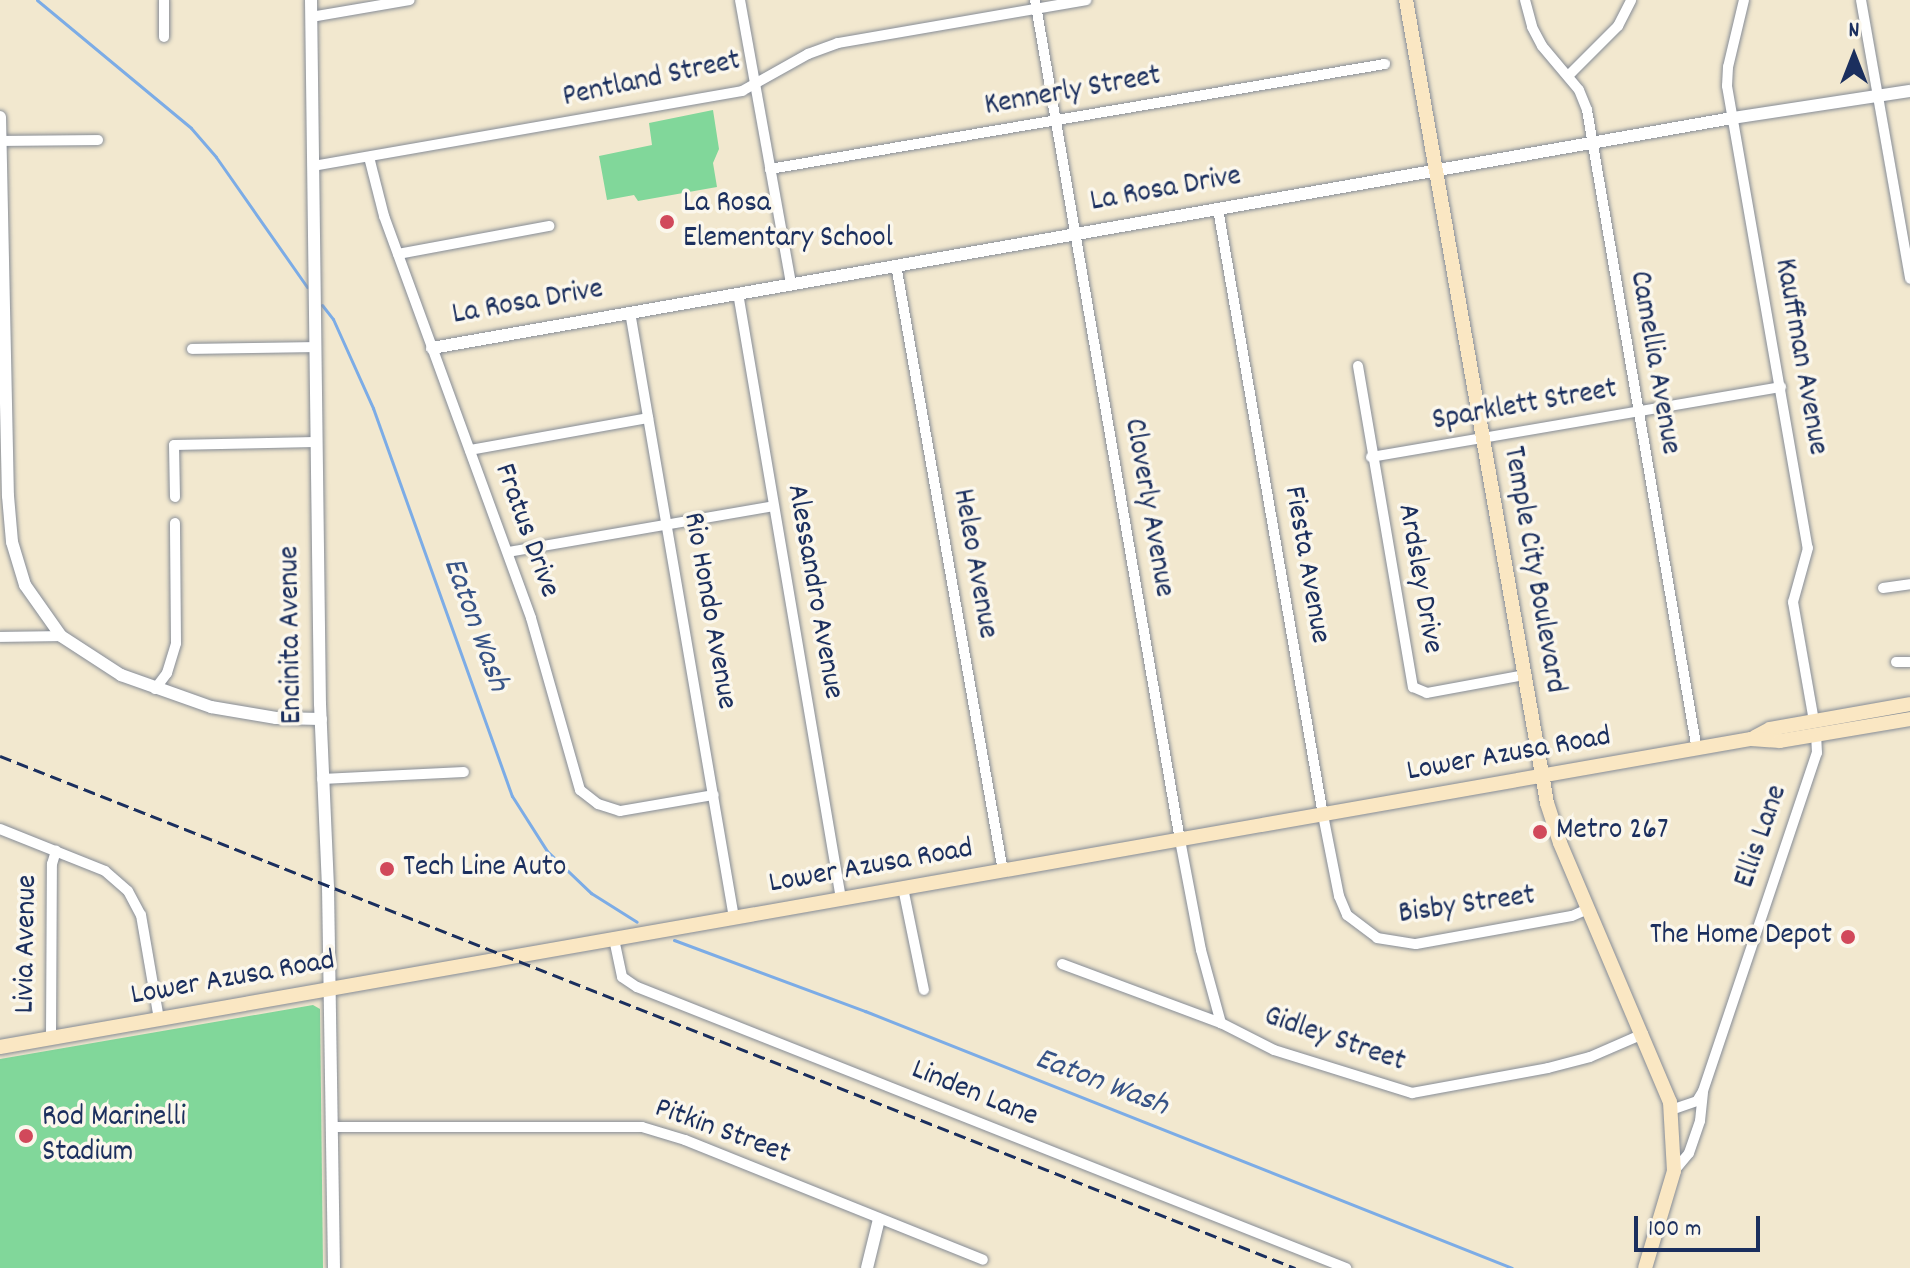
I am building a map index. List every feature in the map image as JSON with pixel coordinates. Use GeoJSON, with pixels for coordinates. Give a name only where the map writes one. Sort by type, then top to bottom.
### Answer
{"type":"FeatureCollection","features":[{"type":"Feature","properties":{"kind":"main road","name":"Temple City Boulevard"},"geometry":{"type":"LineString","coordinates":[[1406,0],[1524,675],[1554,826],[1643,1034],[1671,1110],[1674,1171],[1645,1268]]}},
{"type":"Feature","properties":{"kind":"main road","name":"Lower Azusa Road"},"geometry":{"type":"LineString","coordinates":[[1751,739],[1780,741],[1853,714],[1910,704]]}},
{"type":"Feature","properties":{"kind":"main road","name":"Lower Azusa Road"},"geometry":{"type":"LineString","coordinates":[[0,1047],[1697,750],[1751,739],[1790,726],[1815,728],[1910,719]]}},
{"type":"Feature","properties":{"kind":"street"},"geometry":{"type":"LineString","coordinates":[[164,0],[164,37]]}},
{"type":"Feature","properties":{"kind":"street","name":"Encinita Avenue"},"geometry":{"type":"LineString","coordinates":[[311,0],[315,442],[334,1127],[334,1268]]}},
{"type":"Feature","properties":{"kind":"street"},"geometry":{"type":"LineString","coordinates":[[311,17],[410,0]]}},
{"type":"Feature","properties":{"kind":"street"},"geometry":{"type":"LineString","coordinates":[[740,0],[791,283]]}},
{"type":"Feature","properties":{"kind":"street","name":"Pentland Street"},"geometry":{"type":"LineString","coordinates":[[313,166],[678,104],[755,86],[808,54],[838,43],[1035,4],[1086,0]]}},
{"type":"Feature","properties":{"kind":"street","name":"Camellia Avenue"},"geometry":{"type":"LineString","coordinates":[[1525,0],[1532,27],[1542,46],[1568,76],[1587,110],[1697,750]]}},
{"type":"Feature","properties":{"kind":"street"},"geometry":{"type":"LineString","coordinates":[[1568,76],[1618,26],[1631,0]]}},
{"type":"Feature","properties":{"kind":"street","name":"Kauffman Avenue"},"geometry":{"type":"LineString","coordinates":[[1744,0],[1728,67],[1733,118],[1808,548],[1793,602],[1815,728]]}},
{"type":"Feature","properties":{"kind":"street"},"geometry":{"type":"LineString","coordinates":[[1861,0],[1910,279]]}},
{"type":"Feature","properties":{"kind":"street","name":"Cloverly Avenue"},"geometry":{"type":"LineString","coordinates":[[1035,4],[1180,840],[1201,950],[1221,1023]]}},
{"type":"Feature","properties":{"kind":"street","name":"Kennerly Street"},"geometry":{"type":"LineString","coordinates":[[770,169],[1385,64]]}},
{"type":"Feature","properties":{"kind":"street","name":"La Rosa Drive"},"geometry":{"type":"LineString","coordinates":[[432,348],[1437,169],[1910,91]]}},
{"type":"Feature","properties":{"kind":"street"},"geometry":{"type":"LineString","coordinates":[[0,117],[12,542],[25,585],[61,636],[121,675],[155,689],[241,713],[321,719]]}},
{"type":"Feature","properties":{"kind":"street"},"geometry":{"type":"LineString","coordinates":[[2,141],[98,140]]}},
{"type":"Feature","properties":{"kind":"street","name":"Fratus Drive"},"geometry":{"type":"LineString","coordinates":[[369,157],[376,191],[541,650],[580,790],[598,804],[620,811],[714,795]]}},
{"type":"Feature","properties":{"kind":"street","name":"Fiesta Avenue"},"geometry":{"type":"LineString","coordinates":[[1218,209],[1323,815],[1339,896],[1356,924]]}},
{"type":"Feature","properties":{"kind":"street"},"geometry":{"type":"LineString","coordinates":[[398,254],[549,226]]}},
{"type":"Feature","properties":{"kind":"street","name":"Heleo Avenue"},"geometry":{"type":"LineString","coordinates":[[896,265],[1003,871]]}},
{"type":"Feature","properties":{"kind":"street","name":"Alessandro Avenue"},"geometry":{"type":"LineString","coordinates":[[738,293],[841,899]]}},
{"type":"Feature","properties":{"kind":"street","name":"Rio Hondo Avenue"},"geometry":{"type":"LineString","coordinates":[[630,312],[734,918]]}},
{"type":"Feature","properties":{"kind":"street"},"geometry":{"type":"LineString","coordinates":[[192,349],[314,347]]}},
{"type":"Feature","properties":{"kind":"street","name":"Ardsley Drive"},"geometry":{"type":"LineString","coordinates":[[1358,366],[1371,457],[1413,687],[1422,693],[1524,675]]}},
{"type":"Feature","properties":{"kind":"street","name":"Sparklett Street"},"geometry":{"type":"LineString","coordinates":[[1371,457],[1781,387]]}},
{"type":"Feature","properties":{"kind":"street"},"geometry":{"type":"LineString","coordinates":[[470,450],[648,418]]}},
{"type":"Feature","properties":{"kind":"street"},"geometry":{"type":"LineString","coordinates":[[175,497],[174,445],[315,442]]}},
{"type":"Feature","properties":{"kind":"street"},"geometry":{"type":"LineString","coordinates":[[508,552],[773,506]]}},
{"type":"Feature","properties":{"kind":"street"},"geometry":{"type":"LineString","coordinates":[[155,689],[167,673],[176,643],[175,523]]}},
{"type":"Feature","properties":{"kind":"street"},"geometry":{"type":"LineString","coordinates":[[1883,588],[1910,584]]}},
{"type":"Feature","properties":{"kind":"street"},"geometry":{"type":"LineString","coordinates":[[0,637],[61,636]]}},
{"type":"Feature","properties":{"kind":"street"},"geometry":{"type":"LineString","coordinates":[[1896,662],[1910,662]]}},
{"type":"Feature","properties":{"kind":"street","name":"Ellis Lane"},"geometry":{"type":"LineString","coordinates":[[1674,1171],[1689,1153],[1700,1121],[1703,1091],[1817,753],[1815,728]]}},
{"type":"Feature","properties":{"kind":"street"},"geometry":{"type":"LineString","coordinates":[[322,779],[464,772]]}},
{"type":"Feature","properties":{"kind":"street"},"geometry":{"type":"LineString","coordinates":[[0,829],[105,871],[136,902],[159,1019]]}},
{"type":"Feature","properties":{"kind":"street","name":"Livia Avenue"},"geometry":{"type":"LineString","coordinates":[[51,1038],[52,864],[56,851]]}},
{"type":"Feature","properties":{"kind":"street"},"geometry":{"type":"LineString","coordinates":[[903,888],[924,990]]}},
{"type":"Feature","properties":{"kind":"street","name":"Bisby Street"},"geometry":{"type":"LineString","coordinates":[[1356,924],[1377,938],[1416,944],[1572,916],[1588,909]]}},
{"type":"Feature","properties":{"kind":"street","name":"Linden Lane"},"geometry":{"type":"LineString","coordinates":[[614,939],[622,977],[637,987],[1346,1268]]}},
{"type":"Feature","properties":{"kind":"street","name":"Gidley Street"},"geometry":{"type":"LineString","coordinates":[[1062,964],[1221,1023],[1274,1050],[1412,1093],[1590,1057],[1643,1034]]}},
{"type":"Feature","properties":{"kind":"street"},"geometry":{"type":"LineString","coordinates":[[1671,1110],[1697,1101],[1703,1091]]}},
{"type":"Feature","properties":{"kind":"street","name":"Pitkin Street"},"geometry":{"type":"LineString","coordinates":[[334,1127],[642,1127],[685,1140],[983,1260]]}},
{"type":"Feature","properties":{"kind":"street"},"geometry":{"type":"LineString","coordinates":[[867,1268],[879,1219]]}},
{"type":"Feature","properties":{"kind":"green space"},"geometry":{"type":"Polygon","coordinates":[[[713,110],[719,149],[713,163],[717,187],[638,201],[634,195],[607,200],[599,156],[652,145],[649,123],[713,110]]]}},
{"type":"Feature","properties":{"kind":"green space"},"geometry":{"type":"Polygon","coordinates":[[[313,1005],[320,1009],[323,1268],[0,1268],[0,1059],[313,1005]]]}},
{"type":"Feature","properties":{"kind":"waterway","name":"Eaton Wash"},"geometry":{"type":"LineString","coordinates":[[37,0],[191,128],[216,157],[307,287]]}},
{"type":"Feature","properties":{"kind":"waterway","name":"Eaton Wash"},"geometry":{"type":"LineString","coordinates":[[322,305],[333,319],[373,408],[512,796],[547,851],[591,893],[637,922]]}},
{"type":"Feature","properties":{"kind":"waterway","name":"Eaton Wash"},"geometry":{"type":"LineString","coordinates":[[674,940],[865,1011],[1512,1268]]}},
{"type":"Feature","properties":{"kind":"railway"},"geometry":{"type":"LineString","coordinates":[[0,756],[1295,1268]]}},
{"type":"Feature","properties":{"kind":"place","name":"La Rosa Elementary School"},"geometry":{"type":"Point","coordinates":[667,222]}},
{"type":"Feature","properties":{"kind":"place","name":"Metro 267"},"geometry":{"type":"Point","coordinates":[1540,832]}},
{"type":"Feature","properties":{"kind":"place","name":"Tech Line Auto"},"geometry":{"type":"Point","coordinates":[387,869]}},
{"type":"Feature","properties":{"kind":"place","name":"The Home Depot"},"geometry":{"type":"Point","coordinates":[1848,937]}},
{"type":"Feature","properties":{"kind":"place","name":"Rod Marinelli Stadium"},"geometry":{"type":"Point","coordinates":[26,1136]}}]}
